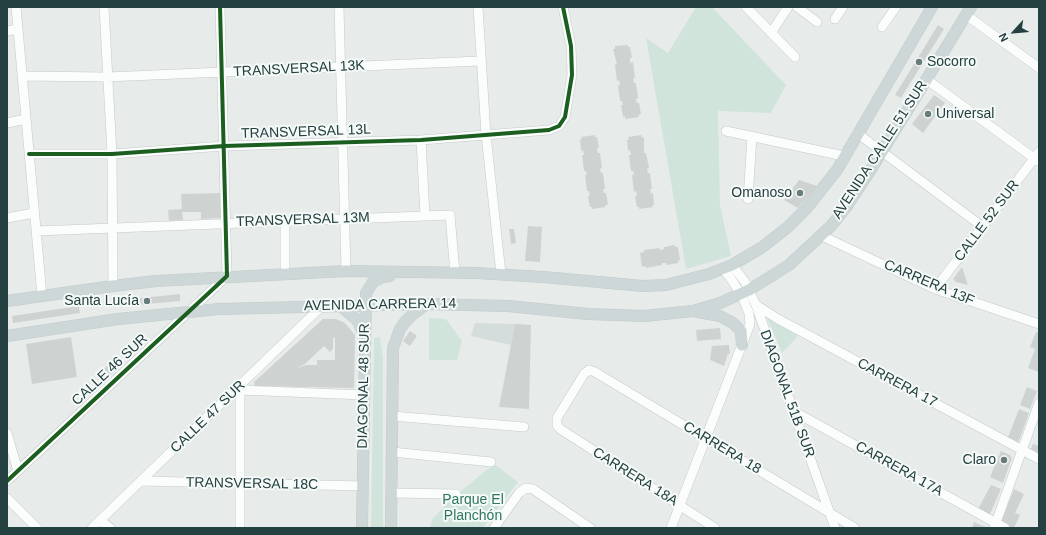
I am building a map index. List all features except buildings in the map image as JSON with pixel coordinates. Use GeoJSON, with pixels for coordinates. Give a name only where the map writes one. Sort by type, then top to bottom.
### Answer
{"type":"FeatureCollection","features":[{"type":"Feature","properties":{"kind":"main road","name":"AVENIDA CALLE 51 SUR"},"geometry":{"type":"LineString","coordinates":[[727,267],[761,248],[797,219],[824,187],[844,156],[932,7]]}},
{"type":"Feature","properties":{"kind":"main road","name":"AVENIDA CALLE 51 SUR"},"geometry":{"type":"LineString","coordinates":[[745,292],[789,266],[822,236],[847,206],[969,11]]}},
{"type":"Feature","properties":{"kind":"main road"},"geometry":{"type":"LineString","coordinates":[[7,301],[113,286],[228,276],[346,271],[501,274],[643,286],[678,282],[727,267]]}},
{"type":"Feature","properties":{"kind":"main road","name":"DIAGONAL 48 SUR"},"geometry":{"type":"LineString","coordinates":[[362,528],[365,304],[367,289],[373,282],[383,277],[455,273]]}},
{"type":"Feature","properties":{"kind":"main road","name":"AVENIDA CARRERA 14"},"geometry":{"type":"LineString","coordinates":[[7,336],[118,319],[189,312],[365,304],[508,306],[618,316],[660,316],[693,311],[720,303],[745,292]]}},
{"type":"Feature","properties":{"kind":"main road","name":"DIAGONAL 48 SUR"},"geometry":{"type":"LineString","coordinates":[[391,528],[392,362],[395,340],[405,322],[428,304]]}},
{"type":"Feature","properties":{"kind":"main road"},"geometry":{"type":"LineString","coordinates":[[339,305],[357,320],[365,336]]}},
{"type":"Feature","properties":{"kind":"main road"},"geometry":{"type":"LineString","coordinates":[[693,311],[720,316],[729,320],[741,331],[742,345]]}},
{"type":"Feature","properties":{"kind":"street"},"geometry":{"type":"LineString","coordinates":[[16,7],[42,296]]}},
{"type":"Feature","properties":{"kind":"street"},"geometry":{"type":"LineString","coordinates":[[104,7],[112,154],[113,286]]}},
{"type":"Feature","properties":{"kind":"street"},"geometry":{"type":"LineString","coordinates":[[220,7],[228,276]]}},
{"type":"Feature","properties":{"kind":"street"},"geometry":{"type":"LineString","coordinates":[[339,7],[346,271]]}},
{"type":"Feature","properties":{"kind":"street"},"geometry":{"type":"LineString","coordinates":[[478,7],[480,61],[486,135],[501,274]]}},
{"type":"Feature","properties":{"kind":"street","name":"TRANSVERSAL 13L"},"geometry":{"type":"LineString","coordinates":[[29,154],[112,154],[224,146],[421,140],[549,130],[559,126],[565,117],[572,75],[572,56],[563,7]]}},
{"type":"Feature","properties":{"kind":"street"},"geometry":{"type":"LineString","coordinates":[[746,7],[795,57]]}},
{"type":"Feature","properties":{"kind":"street"},"geometry":{"type":"LineString","coordinates":[[771,33],[788,7]]}},
{"type":"Feature","properties":{"kind":"street"},"geometry":{"type":"LineString","coordinates":[[797,7],[817,22]]}},
{"type":"Feature","properties":{"kind":"street"},"geometry":{"type":"LineString","coordinates":[[835,19],[843,7]]}},
{"type":"Feature","properties":{"kind":"street"},"geometry":{"type":"LineString","coordinates":[[882,28],[896,7]]}},
{"type":"Feature","properties":{"kind":"street"},"geometry":{"type":"LineString","coordinates":[[969,11],[1039,68]]}},
{"type":"Feature","properties":{"kind":"street"},"geometry":{"type":"LineString","coordinates":[[7,31],[18,29]]}},
{"type":"Feature","properties":{"kind":"street","name":"TRANSVERSAL 13K"},"geometry":{"type":"LineString","coordinates":[[22,76],[107,77],[480,61]]}},
{"type":"Feature","properties":{"kind":"street"},"geometry":{"type":"LineString","coordinates":[[926,80],[1037,157]]}},
{"type":"Feature","properties":{"kind":"street"},"geometry":{"type":"LineString","coordinates":[[7,123],[26,119]]}},
{"type":"Feature","properties":{"kind":"street"},"geometry":{"type":"LineString","coordinates":[[726,131],[844,156]]}},
{"type":"Feature","properties":{"kind":"street"},"geometry":{"type":"LineString","coordinates":[[857,133],[983,227]]}},
{"type":"Feature","properties":{"kind":"street"},"geometry":{"type":"LineString","coordinates":[[748,199],[752,136]]}},
{"type":"Feature","properties":{"kind":"street"},"geometry":{"type":"LineString","coordinates":[[421,140],[425,216]]}},
{"type":"Feature","properties":{"kind":"street","name":"CALLE 52 SUR"},"geometry":{"type":"LineString","coordinates":[[936,289],[1037,157]]}},
{"type":"Feature","properties":{"kind":"street"},"geometry":{"type":"LineString","coordinates":[[7,218],[34,213]]}},
{"type":"Feature","properties":{"kind":"street","name":"TRANSVERSAL 13M"},"geometry":{"type":"LineString","coordinates":[[36,231],[285,220],[450,215],[455,273]]}},
{"type":"Feature","properties":{"kind":"street"},"geometry":{"type":"LineString","coordinates":[[285,220],[285,266]]}},
{"type":"Feature","properties":{"kind":"street","name":"CARRERA 13F"},"geometry":{"type":"LineString","coordinates":[[822,236],[936,289],[1039,324]]}},
{"type":"Feature","properties":{"kind":"street"},"geometry":{"type":"LineString","coordinates":[[671,528],[751,319],[745,292],[729,276],[727,267]]}},
{"type":"Feature","properties":{"kind":"street","name":"CALLE 46 SUR"},"geometry":{"type":"LineString","coordinates":[[7,481],[228,276]]}},
{"type":"Feature","properties":{"kind":"street","name":"DIAGONAL 51B SUR"},"geometry":{"type":"LineString","coordinates":[[745,292],[756,305],[835,528]]}},
{"type":"Feature","properties":{"kind":"street","name":"CARRERA 17"},"geometry":{"type":"LineString","coordinates":[[756,305],[778,319],[1039,459]]}},
{"type":"Feature","properties":{"kind":"street","name":"CALLE 47 SUR"},"geometry":{"type":"LineString","coordinates":[[92,528],[240,388],[323,306]]}},
{"type":"Feature","properties":{"kind":"street","name":"CARRERA 18"},"geometry":{"type":"LineString","coordinates":[[589,370],[596,372],[855,528]]}},
{"type":"Feature","properties":{"kind":"street","name":"CARRERA 18A"},"geometry":{"type":"LineString","coordinates":[[589,370],[584,374],[557,418],[557,424],[560,430],[715,528]]}},
{"type":"Feature","properties":{"kind":"street"},"geometry":{"type":"LineString","coordinates":[[240,528],[240,388],[364,395]]}},
{"type":"Feature","properties":{"kind":"street"},"geometry":{"type":"LineString","coordinates":[[995,526],[1039,403]]}},
{"type":"Feature","properties":{"kind":"street","name":"CARRERA 17A"},"geometry":{"type":"LineString","coordinates":[[793,411],[995,526],[1005,528]]}},
{"type":"Feature","properties":{"kind":"street"},"geometry":{"type":"LineString","coordinates":[[392,416],[524,426]]}},
{"type":"Feature","properties":{"kind":"street"},"geometry":{"type":"LineString","coordinates":[[7,433],[18,471]]}},
{"type":"Feature","properties":{"kind":"street"},"geometry":{"type":"LineString","coordinates":[[392,452],[491,462]]}},
{"type":"Feature","properties":{"kind":"street","name":"TRANSVERSAL 18C"},"geometry":{"type":"LineString","coordinates":[[141,481],[363,486]]}},
{"type":"Feature","properties":{"kind":"street"},"geometry":{"type":"LineString","coordinates":[[494,528],[519,493],[526,488],[533,489],[590,528]]}},
{"type":"Feature","properties":{"kind":"street"},"geometry":{"type":"LineString","coordinates":[[392,493],[456,494]]}},
{"type":"Feature","properties":{"kind":"street"},"geometry":{"type":"LineString","coordinates":[[7,498],[37,528]]}},
{"type":"Feature","properties":{"kind":"street"},"geometry":{"type":"LineString","coordinates":[[100,520],[110,528]]}},
{"type":"Feature","properties":{"kind":"shaded area"},"geometry":{"type":"Polygon","coordinates":[[[475,323],[515,324],[511,345],[471,336],[475,323]]]}},
{"type":"Feature","properties":{"kind":"green space"},"geometry":{"type":"Polygon","coordinates":[[[696,7],[712,7],[786,85],[771,113],[718,111],[720,205],[731,256],[686,269],[646,38],[668,53],[696,7]]]}},
{"type":"Feature","properties":{"kind":"green space"},"geometry":{"type":"Polygon","coordinates":[[[429,318],[446,319],[462,341],[457,360],[429,360],[429,318]]]}},
{"type":"Feature","properties":{"kind":"green space"},"geometry":{"type":"Polygon","coordinates":[[[767,318],[798,336],[782,353],[767,318]]]}},
{"type":"Feature","properties":{"kind":"green space"},"geometry":{"type":"Polygon","coordinates":[[[380,337],[383,359],[383,528],[371,528],[374,338],[380,337]]]}},
{"type":"Feature","properties":{"kind":"green space","name":"Parque El Planchón"},"geometry":{"type":"Polygon","coordinates":[[[494,464],[518,482],[483,528],[430,528],[433,518],[456,495],[494,464]]]}},
{"type":"Feature","properties":{"kind":"cycle path"},"geometry":{"type":"LineString","coordinates":[[7,481],[227,276],[220,7]]}},
{"type":"Feature","properties":{"kind":"cycle path"},"geometry":{"type":"LineString","coordinates":[[29,154],[112,154],[224,146],[421,140],[549,130],[559,126],[565,117],[572,75],[571,46],[563,7]]}},
{"type":"Feature","properties":{"kind":"place","name":"Socorro"},"geometry":{"type":"Point","coordinates":[919,62]}},
{"type":"Feature","properties":{"kind":"place","name":"Universal"},"geometry":{"type":"Point","coordinates":[928,114]}},
{"type":"Feature","properties":{"kind":"place","name":"Omanoso"},"geometry":{"type":"Point","coordinates":[800,193]}},
{"type":"Feature","properties":{"kind":"place","name":"Santa Lucía"},"geometry":{"type":"Point","coordinates":[147,301]}},
{"type":"Feature","properties":{"kind":"place","name":"Claro"},"geometry":{"type":"Point","coordinates":[1004,460]}}]}
